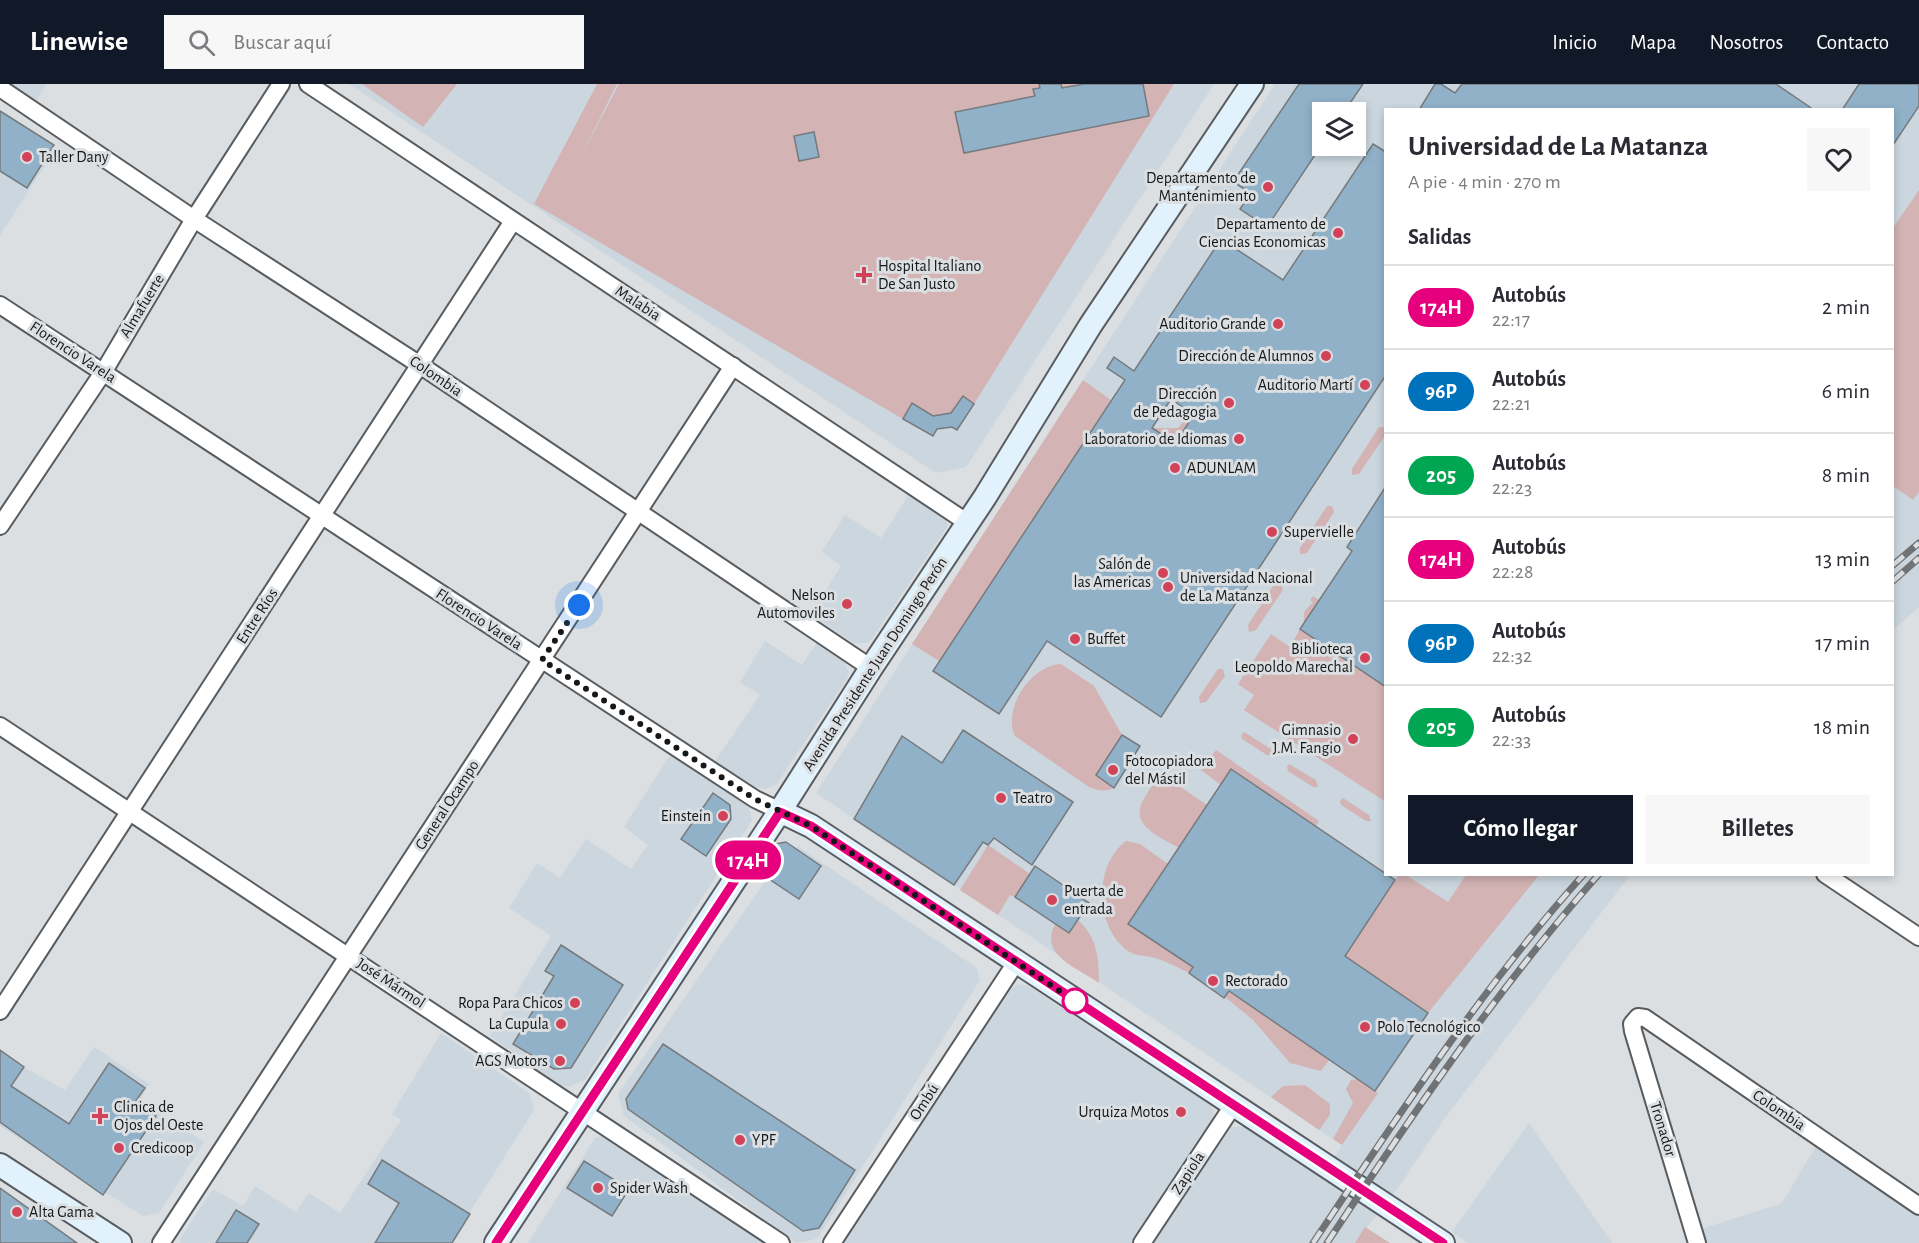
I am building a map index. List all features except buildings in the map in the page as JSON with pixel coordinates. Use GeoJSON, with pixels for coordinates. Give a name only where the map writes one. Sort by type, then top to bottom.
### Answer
{"type":"FeatureCollection","features":[{"type":"Feature","properties":{"kind":"main road","name":"Avenida Presidente Juan Domingo Perón"},"geometry":{"type":"LineString","coordinates":[[496,1243],[968,523],[1090,326],[1252,84]]}},
{"type":"Feature","properties":{"kind":"main road","name":"Florencio Varela"},"geometry":{"type":"LineString","coordinates":[[780,812],[811,826],[1443,1243]]}},
{"type":"Feature","properties":{"kind":"main road"},"geometry":{"type":"LineString","coordinates":[[0,1165],[120,1243]]}},
{"type":"Feature","properties":{"kind":"street","name":"Almafuerte"},"geometry":{"type":"LineString","coordinates":[[0,526],[104,371],[194,219],[281,84]]}},
{"type":"Feature","properties":{"kind":"street","name":"Malabia"},"geometry":{"type":"LineString","coordinates":[[308,84],[968,523]]}},
{"type":"Feature","properties":{"kind":"street","name":"Colombia"},"geometry":{"type":"LineString","coordinates":[[0,88],[194,219],[420,365],[871,668]]}},
{"type":"Feature","properties":{"kind":"street","name":"Entre Ríos"},"geometry":{"type":"LineString","coordinates":[[0,1011],[513,221]]}},
{"type":"Feature","properties":{"kind":"street","name":"Florencio Varela"},"geometry":{"type":"LineString","coordinates":[[0,305],[755,799],[780,812]]}},
{"type":"Feature","properties":{"kind":"street","name":"General Ocampo"},"geometry":{"type":"LineString","coordinates":[[161,1243],[734,366]]}},
{"type":"Feature","properties":{"kind":"street","name":"José Mármol"},"geometry":{"type":"LineString","coordinates":[[0,726],[781,1243]]}},
{"type":"Feature","properties":{"kind":"street"},"geometry":{"type":"LineString","coordinates":[[1828,876],[1919,937]]}},
{"type":"Feature","properties":{"kind":"street","name":"Ombú"},"geometry":{"type":"LineString","coordinates":[[832,1243],[1017,961]]}},
{"type":"Feature","properties":{"kind":"street","name":"Colombia"},"geometry":{"type":"LineString","coordinates":[[1638,1017],[1645,1018],[1919,1206]]}},
{"type":"Feature","properties":{"kind":"street","name":"Tronador"},"geometry":{"type":"LineString","coordinates":[[1638,1017],[1632,1024],[1633,1031],[1697,1243]]}},
{"type":"Feature","properties":{"kind":"street","name":"Zapiola"},"geometry":{"type":"LineString","coordinates":[[1142,1243],[1234,1104]]}},
{"type":"Feature","properties":{"kind":"shaded area"},"geometry":{"type":"Polygon","coordinates":[[[9,84],[46,84],[36,101],[9,84]]]}},
{"type":"Feature","properties":{"kind":"shaded area","name":"Hospital Italiano De San Justo"},"geometry":{"type":"Polygon","coordinates":[[[349,84],[1214,84],[966,467],[936,473],[349,84]]]}},
{"type":"Feature","properties":{"kind":"shaded area"},"geometry":{"type":"Polygon","coordinates":[[[362,84],[457,84],[423,127],[362,84]]]}},
{"type":"Feature","properties":{"kind":"shaded area","name":"Hospital Italiano De San Justo"},"geometry":{"type":"Polygon","coordinates":[[[597,84],[617,84],[580,158],[619,84],[1174,84],[974,404],[963,396],[951,413],[933,416],[912,404],[903,419],[534,204],[597,84]]]}},
{"type":"Feature","properties":{"kind":"shaded area","name":"Universidad Nacional de La Matanza"},"geometry":{"type":"Polygon","coordinates":[[[1275,84],[1919,84],[1919,607],[1894,629],[1894,108],[1384,108],[1384,876],[1629,876],[1445,1118],[1400,1185],[1355,1243],[1154,1243],[1231,1127],[1244,1127],[1321,1178],[1342,1145],[816,793],[1275,84]]]}},
{"type":"Feature","properties":{"kind":"shaded area"},"geometry":{"type":"Polygon","coordinates":[[[0,110],[55,150],[0,235],[0,110]]]}},
{"type":"Feature","properties":{"kind":"shaded area"},"geometry":{"type":"Polygon","coordinates":[[[1919,190],[1919,492],[1913,500],[1894,487],[1894,227],[1919,190]]]}},
{"type":"Feature","properties":{"kind":"shaded area"},"geometry":{"type":"Polygon","coordinates":[[[1083,380],[1111,400],[939,661],[912,644],[1083,380]]]}},
{"type":"Feature","properties":{"kind":"shaded area"},"geometry":{"type":"Polygon","coordinates":[[[1188,416],[1192,418],[1175,443],[1152,428],[1178,428],[1188,416]]]}},
{"type":"Feature","properties":{"kind":"shaded area"},"geometry":{"type":"Polygon","coordinates":[[[1379,427],[1384,427],[1384,437],[1359,474],[1352,475],[1352,469],[1379,427]]]}},
{"type":"Feature","properties":{"kind":"shaded area"},"geometry":{"type":"Polygon","coordinates":[[[912,490],[948,516],[947,527],[872,639],[867,643],[854,643],[811,614],[841,566],[822,552],[845,515],[881,538],[912,490]]]}},
{"type":"Feature","properties":{"kind":"shaded area"},"geometry":{"type":"Polygon","coordinates":[[[1327,506],[1332,506],[1334,512],[1307,553],[1300,554],[1300,548],[1327,506]]]}},
{"type":"Feature","properties":{"kind":"shaded area"},"geometry":{"type":"Polygon","coordinates":[[[1275,583],[1281,583],[1283,590],[1256,630],[1249,632],[1248,625],[1275,583]]]}},
{"type":"Feature","properties":{"kind":"shaded area"},"geometry":{"type":"Polygon","coordinates":[[[1313,596],[1319,600],[1304,624],[1304,612],[1313,602],[1310,600],[1313,596]]]}},
{"type":"Feature","properties":{"kind":"shaded area","name":"Gimnasio J.M. Fangio"},"geometry":{"type":"Polygon","coordinates":[[[1300,629],[1384,686],[1384,801],[1244,710],[1254,695],[1238,684],[1271,634],[1290,647],[1300,629]]]}},
{"type":"Feature","properties":{"kind":"shaded area"},"geometry":{"type":"Polygon","coordinates":[[[765,641],[802,665],[817,643],[843,660],[849,672],[847,679],[776,785],[765,789],[750,787],[714,763],[760,695],[740,682],[765,641]]]}},
{"type":"Feature","properties":{"kind":"shaded area"},"geometry":{"type":"Polygon","coordinates":[[[1061,664],[1094,686],[1122,735],[1096,775],[1114,788],[1101,790],[1089,787],[1015,736],[1012,714],[1022,690],[1039,672],[1050,666],[1061,664]]]}},
{"type":"Feature","properties":{"kind":"shaded area"},"geometry":{"type":"Polygon","coordinates":[[[1218,669],[1223,669],[1225,676],[1206,702],[1200,703],[1199,697],[1218,669]]]}},
{"type":"Feature","properties":{"kind":"shaded area"},"geometry":{"type":"Polygon","coordinates":[[[1244,732],[1271,749],[1272,755],[1267,755],[1242,739],[1241,735],[1244,732]]]}},
{"type":"Feature","properties":{"kind":"shaded area"},"geometry":{"type":"Polygon","coordinates":[[[1216,750],[1319,821],[1316,826],[1232,769],[1221,785],[1201,770],[1216,750]]]}},
{"type":"Feature","properties":{"kind":"shaded area"},"geometry":{"type":"Polygon","coordinates":[[[671,754],[748,806],[752,820],[584,1081],[567,1087],[560,1085],[490,1036],[551,936],[509,908],[537,863],[560,878],[586,839],[631,869],[648,845],[624,827],[671,754]]]}},
{"type":"Feature","properties":{"kind":"shaded area"},"geometry":{"type":"Polygon","coordinates":[[[1289,764],[1316,780],[1318,787],[1313,787],[1288,771],[1289,764]]]}},
{"type":"Feature","properties":{"kind":"shaded area"},"geometry":{"type":"Polygon","coordinates":[[[1160,779],[1173,782],[1207,805],[1179,848],[1154,834],[1142,822],[1140,815],[1140,806],[1145,797],[1160,779]]]}},
{"type":"Feature","properties":{"kind":"shaded area"},"geometry":{"type":"Polygon","coordinates":[[[1343,798],[1369,815],[1371,821],[1366,821],[1341,805],[1340,801],[1343,798]]]}},
{"type":"Feature","properties":{"kind":"shaded area"},"geometry":{"type":"Polygon","coordinates":[[[1126,841],[1140,844],[1168,864],[1128,924],[1193,967],[1189,973],[1161,960],[1131,953],[1117,940],[1109,927],[1104,912],[1103,880],[1115,852],[1126,841]]]}},
{"type":"Feature","properties":{"kind":"shaded area"},"geometry":{"type":"Polygon","coordinates":[[[988,845],[1030,874],[1015,897],[1010,895],[998,915],[960,890],[988,845]]]}},
{"type":"Feature","properties":{"kind":"shaded area"},"geometry":{"type":"Polygon","coordinates":[[[799,847],[977,968],[980,980],[819,1236],[813,1240],[796,1243],[624,1116],[618,1094],[788,848],[799,847]]]}},
{"type":"Feature","properties":{"kind":"shaded area"},"geometry":{"type":"Polygon","coordinates":[[[1398,876],[1408,876],[1448,902],[1465,876],[1538,876],[1428,1013],[1355,963],[1302,1041],[1329,1060],[1321,1071],[1290,1063],[1253,1020],[1225,997],[1228,991],[1293,1034],[1398,876]]]}},
{"type":"Feature","properties":{"kind":"shaded area"},"geometry":{"type":"Polygon","coordinates":[[[1078,920],[1096,948],[1099,983],[1063,960],[1056,953],[1052,944],[1051,935],[1055,924],[1069,933],[1078,920]]]}},
{"type":"Feature","properties":{"kind":"shaded area"},"geometry":{"type":"Polygon","coordinates":[[[1018,984],[1030,987],[1211,1106],[1214,1113],[1213,1121],[1131,1243],[841,1243],[1011,990],[1018,984]]]}},
{"type":"Feature","properties":{"kind":"shaded area"},"geometry":{"type":"Polygon","coordinates":[[[441,1033],[529,1093],[534,1110],[450,1243],[181,1243],[180,1239],[213,1189],[243,1206],[255,1186],[296,1212],[309,1193],[340,1213],[401,1120],[392,1114],[441,1033]]]}},
{"type":"Feature","properties":{"kind":"shaded area"},"geometry":{"type":"Polygon","coordinates":[[[94,1047],[149,1084],[140,1100],[204,1142],[159,1213],[143,1216],[0,1126],[0,1054],[65,1090],[94,1047]]]}},
{"type":"Feature","properties":{"kind":"shaded area"},"geometry":{"type":"Polygon","coordinates":[[[1358,1079],[1378,1093],[1342,1145],[1333,1139],[1353,1103],[1346,1089],[1351,1080],[1358,1079]]]}},
{"type":"Feature","properties":{"kind":"shaded area"},"geometry":{"type":"Polygon","coordinates":[[[1305,1085],[1330,1104],[1330,1115],[1319,1130],[1271,1097],[1283,1086],[1305,1085]]]}},
{"type":"Feature","properties":{"kind":"shaded area"},"geometry":{"type":"Polygon","coordinates":[[[1529,1123],[1612,1243],[1468,1243],[1452,1232],[1529,1123]]]}},
{"type":"Feature","properties":{"kind":"shaded area"},"geometry":{"type":"Polygon","coordinates":[[[601,1136],[774,1243],[528,1243],[595,1138],[601,1136]]]}},
{"type":"Feature","properties":{"kind":"shaded area"},"geometry":{"type":"Polygon","coordinates":[[[1818,1143],[1919,1211],[1919,1243],[1706,1243],[1701,1229],[1782,1203],[1818,1143]]]}},
{"type":"Feature","properties":{"kind":"shaded area"},"geometry":{"type":"Polygon","coordinates":[[[1365,1227],[1390,1243],[1355,1243],[1365,1227]]]}},
{"type":"Feature","properties":{"kind":"railway"},"geometry":{"type":"LineString","coordinates":[[1894,564],[1919,543]]}},
{"type":"Feature","properties":{"kind":"railway"},"geometry":{"type":"LineString","coordinates":[[1894,580],[1919,558]]}},
{"type":"Feature","properties":{"kind":"railway"},"geometry":{"type":"LineString","coordinates":[[1313,1243],[1475,1008],[1510,962],[1582,876]]}},
{"type":"Feature","properties":{"kind":"railway"},"geometry":{"type":"LineString","coordinates":[[1327,1243],[1457,1054],[1525,962],[1597,876]]}},
{"type":"Feature","properties":{"kind":"bus line","name":"174H"},"geometry":{"type":"LineString","coordinates":[[496,1243],[780,812],[811,826],[1443,1243]]}},
{"type":"Feature","properties":{"kind":"place","name":"Taller Dany"},"geometry":{"type":"Point","coordinates":[27,157]}},
{"type":"Feature","properties":{"kind":"place","name":"Departamento de Mantenimiento"},"geometry":{"type":"Point","coordinates":[1268,187]}},
{"type":"Feature","properties":{"kind":"place","name":"Departamento de Ciencias Economicas"},"geometry":{"type":"Point","coordinates":[1338,233]}},
{"type":"Feature","properties":{"kind":"place","name":"Hospital Italiano De San Justo"},"geometry":{"type":"Point","coordinates":[864,275]}},
{"type":"Feature","properties":{"kind":"place","name":"Auditorio Grande"},"geometry":{"type":"Point","coordinates":[1278,324]}},
{"type":"Feature","properties":{"kind":"place","name":"Dirección de Alumnos"},"geometry":{"type":"Point","coordinates":[1326,356]}},
{"type":"Feature","properties":{"kind":"place","name":"Auditorio Martí"},"geometry":{"type":"Point","coordinates":[1365,385]}},
{"type":"Feature","properties":{"kind":"place","name":"Dirección de Pedagogia"},"geometry":{"type":"Point","coordinates":[1229,403]}},
{"type":"Feature","properties":{"kind":"place","name":"Laboratorio de Idiomas"},"geometry":{"type":"Point","coordinates":[1239,439]}},
{"type":"Feature","properties":{"kind":"place","name":"ADUNLAM"},"geometry":{"type":"Point","coordinates":[1175,468]}},
{"type":"Feature","properties":{"kind":"place","name":"Supervielle"},"geometry":{"type":"Point","coordinates":[1272,532]}},
{"type":"Feature","properties":{"kind":"place","name":"Salón de las Americas"},"geometry":{"type":"Point","coordinates":[1163,573]}},
{"type":"Feature","properties":{"kind":"place","name":"Universidad Nacional de La Matanza"},"geometry":{"type":"Point","coordinates":[1168,587]}},
{"type":"Feature","properties":{"kind":"place","name":"Nelson Automoviles"},"geometry":{"type":"Point","coordinates":[847,604]}},
{"type":"Feature","properties":{"kind":"place","name":"Buffet"},"geometry":{"type":"Point","coordinates":[1075,639]}},
{"type":"Feature","properties":{"kind":"place","name":"Biblioteca Leopoldo Marechal"},"geometry":{"type":"Point","coordinates":[1365,658]}},
{"type":"Feature","properties":{"kind":"place","name":"Gimnasio J.M. Fangio"},"geometry":{"type":"Point","coordinates":[1353,739]}},
{"type":"Feature","properties":{"kind":"place","name":"Fotocopiadora del Mástil"},"geometry":{"type":"Point","coordinates":[1113,770]}},
{"type":"Feature","properties":{"kind":"place","name":"Teatro"},"geometry":{"type":"Point","coordinates":[1001,798]}},
{"type":"Feature","properties":{"kind":"place","name":"Einstein"},"geometry":{"type":"Point","coordinates":[723,816]}},
{"type":"Feature","properties":{"kind":"place","name":"Puerta de entrada"},"geometry":{"type":"Point","coordinates":[1052,900]}},
{"type":"Feature","properties":{"kind":"place","name":"Rectorado"},"geometry":{"type":"Point","coordinates":[1213,981]}},
{"type":"Feature","properties":{"kind":"place","name":"Ropa Para Chicos"},"geometry":{"type":"Point","coordinates":[575,1003]}},
{"type":"Feature","properties":{"kind":"place","name":"La Cupula"},"geometry":{"type":"Point","coordinates":[561,1024]}},
{"type":"Feature","properties":{"kind":"place","name":"Polo Tecnológico"},"geometry":{"type":"Point","coordinates":[1365,1027]}},
{"type":"Feature","properties":{"kind":"place","name":"AGS Motors"},"geometry":{"type":"Point","coordinates":[560,1061]}},
{"type":"Feature","properties":{"kind":"place","name":"Urquiza Motos"},"geometry":{"type":"Point","coordinates":[1181,1112]}},
{"type":"Feature","properties":{"kind":"place","name":"Clinica de Ojos del Oeste"},"geometry":{"type":"Point","coordinates":[100,1116]}},
{"type":"Feature","properties":{"kind":"place","name":"YPF"},"geometry":{"type":"Point","coordinates":[740,1140]}},
{"type":"Feature","properties":{"kind":"place","name":"Credicoop"},"geometry":{"type":"Point","coordinates":[119,1148]}},
{"type":"Feature","properties":{"kind":"place","name":"Spider Wash"},"geometry":{"type":"Point","coordinates":[598,1188]}},
{"type":"Feature","properties":{"kind":"place","name":"Alta Gama"},"geometry":{"type":"Point","coordinates":[17,1212]}},
{"type":"Feature","properties":{"kind":"route"},"geometry":{"type":"LineString","coordinates":[[579,605],[542,660],[755,799],[811,826],[1075,1001]]}}]}
